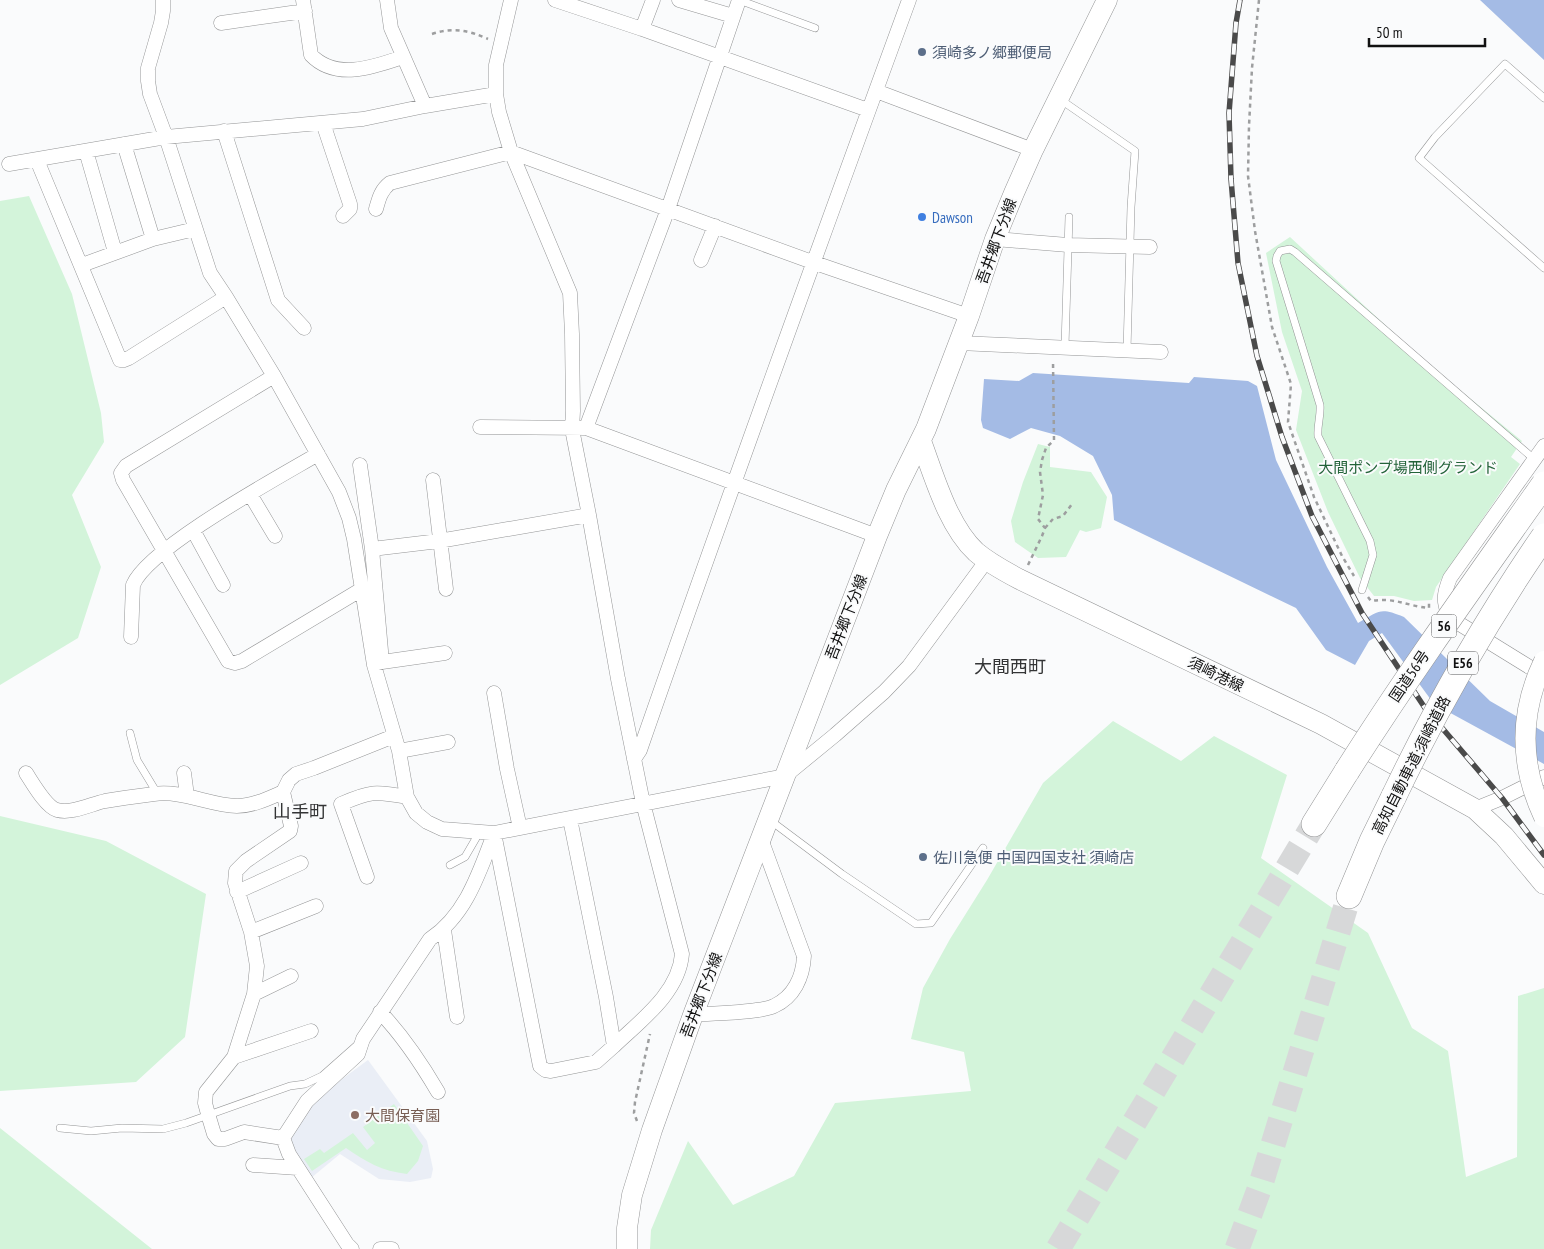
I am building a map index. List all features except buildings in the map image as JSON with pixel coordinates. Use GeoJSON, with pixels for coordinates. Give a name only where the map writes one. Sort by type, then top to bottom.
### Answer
{"type":"FeatureCollection","features":[{"type":"Feature","properties":{"kind":"highway","name":"国道56号"},"geometry":{"type":"LineString","coordinates":[[1314,824],[1406,681],[1544,484]]}},
{"type":"Feature","properties":{"kind":"highway","name":"高知自動車道;須崎道路"},"geometry":{"type":"LineString","coordinates":[[1349,896],[1372,841],[1424,734],[1466,659],[1544,536]]}},
{"type":"Feature","properties":{"kind":"main road","name":"吾井郷下分線"},"geometry":{"type":"LineString","coordinates":[[626,1249],[627,1228],[635,1183],[652,1130],[693,1015],[768,819],[877,536],[896,490],[921,442],[969,316],[995,239],[1033,150],[1107,0]]}},
{"type":"Feature","properties":{"kind":"main road","name":"須崎港線"},"geometry":{"type":"LineString","coordinates":[[921,442],[954,523],[970,545],[987,560],[1019,579],[1321,724],[1475,809],[1504,836],[1544,884]]}},
{"type":"Feature","properties":{"kind":"main road"},"geometry":{"type":"LineString","coordinates":[[1544,661],[1532,693],[1525,740],[1531,782],[1544,818]]}},
{"type":"Feature","properties":{"kind":"street"},"geometry":{"type":"LineString","coordinates":[[163,0],[163,11],[148,68],[150,94],[208,268],[274,376],[318,454],[339,492],[349,518],[362,589],[407,797],[416,813],[442,829],[494,833],[785,776],[835,735],[897,679],[987,560]]}},
{"type":"Feature","properties":{"kind":"street"},"geometry":{"type":"LineString","coordinates":[[387,0],[392,28],[425,106]]}},
{"type":"Feature","properties":{"kind":"street"},"geometry":{"type":"LineString","coordinates":[[494,833],[540,1066],[545,1070],[551,1071],[596,1062],[656,1005],[681,968],[682,954],[643,803],[572,429],[570,293],[511,152],[499,112],[495,77],[500,44],[511,0]]}},
{"type":"Feature","properties":{"kind":"street"},"geometry":{"type":"LineString","coordinates":[[555,0],[868,110]]}},
{"type":"Feature","properties":{"kind":"street"},"geometry":{"type":"LineString","coordinates":[[642,29],[653,0]]}},
{"type":"Feature","properties":{"kind":"street"},"geometry":{"type":"LineString","coordinates":[[679,0],[733,16]]}},
{"type":"Feature","properties":{"kind":"street"},"geometry":{"type":"LineString","coordinates":[[586,428],[668,209],[739,0]]}},
{"type":"Feature","properties":{"kind":"street"},"geometry":{"type":"LineString","coordinates":[[634,759],[640,750],[732,484],[815,262],[909,0]]}},
{"type":"Feature","properties":{"kind":"street"},"geometry":{"type":"LineString","coordinates":[[221,24],[304,6],[311,55],[323,65],[355,70],[371,68],[404,57]]}},
{"type":"Feature","properties":{"kind":"street"},"geometry":{"type":"LineString","coordinates":[[876,91],[1033,150]]}},
{"type":"Feature","properties":{"kind":"street"},"geometry":{"type":"LineString","coordinates":[[9,164],[166,138],[363,118],[496,94]]}},
{"type":"Feature","properties":{"kind":"street"},"geometry":{"type":"LineString","coordinates":[[323,123],[350,204],[350,209],[343,216]]}},
{"type":"Feature","properties":{"kind":"street"},"geometry":{"type":"LineString","coordinates":[[224,132],[278,300],[304,328]]}},
{"type":"Feature","properties":{"kind":"street"},"geometry":{"type":"LineString","coordinates":[[124,144],[154,238]]}},
{"type":"Feature","properties":{"kind":"street"},"geometry":{"type":"LineString","coordinates":[[86,151],[116,252]]}},
{"type":"Feature","properties":{"kind":"street"},"geometry":{"type":"LineString","coordinates":[[376,209],[381,193],[390,183],[511,152],[969,316]]}},
{"type":"Feature","properties":{"kind":"street"},"geometry":{"type":"LineString","coordinates":[[38,160],[120,360],[129,358],[226,297]]}},
{"type":"Feature","properties":{"kind":"street"},"geometry":{"type":"LineString","coordinates":[[701,260],[715,226]]}},
{"type":"Feature","properties":{"kind":"street"},"geometry":{"type":"LineString","coordinates":[[82,265],[154,238],[195,228]]}},
{"type":"Feature","properties":{"kind":"street"},"geometry":{"type":"LineString","coordinates":[[995,239],[1068,245],[1150,247]]}},
{"type":"Feature","properties":{"kind":"street"},"geometry":{"type":"LineString","coordinates":[[959,343],[1059,350],[1161,352]]}},
{"type":"Feature","properties":{"kind":"street"},"geometry":{"type":"LineString","coordinates":[[274,376],[126,466],[121,473],[123,480],[228,661],[235,663],[242,661],[362,589]]}},
{"type":"Feature","properties":{"kind":"street"},"geometry":{"type":"LineString","coordinates":[[480,427],[586,428],[732,484],[877,536]]}},
{"type":"Feature","properties":{"kind":"street"},"geometry":{"type":"LineString","coordinates":[[1544,446],[1450,578],[1445,590],[1444,606],[1450,618],[1544,676]]}},
{"type":"Feature","properties":{"kind":"street"},"geometry":{"type":"LineString","coordinates":[[131,637],[133,585],[136,578],[163,551],[250,494],[318,454]]}},
{"type":"Feature","properties":{"kind":"street"},"geometry":{"type":"LineString","coordinates":[[360,465],[372,549],[378,663]]}},
{"type":"Feature","properties":{"kind":"street"},"geometry":{"type":"LineString","coordinates":[[433,480],[446,589]]}},
{"type":"Feature","properties":{"kind":"street"},"geometry":{"type":"LineString","coordinates":[[250,494],[275,536]]}},
{"type":"Feature","properties":{"kind":"street"},"geometry":{"type":"LineString","coordinates":[[372,549],[439,541],[589,515]]}},
{"type":"Feature","properties":{"kind":"street"},"geometry":{"type":"LineString","coordinates":[[193,530],[223,585]]}},
{"type":"Feature","properties":{"kind":"street"},"geometry":{"type":"LineString","coordinates":[[378,663],[445,653]]}},
{"type":"Feature","properties":{"kind":"street"},"geometry":{"type":"LineString","coordinates":[[494,693],[507,769],[520,828]]}},
{"type":"Feature","properties":{"kind":"street"},"geometry":{"type":"LineString","coordinates":[[283,1138],[244,1132],[218,1140],[214,1134],[205,1103],[206,1092],[234,1058],[254,994],[257,966],[251,932],[235,878],[238,867],[290,831],[291,826],[284,792],[289,780],[296,774],[394,736]]}},
{"type":"Feature","properties":{"kind":"street"},"geometry":{"type":"LineString","coordinates":[[398,751],[448,742]]}},
{"type":"Feature","properties":{"kind":"street"},"geometry":{"type":"LineString","coordinates":[[184,772],[187,796]]}},
{"type":"Feature","properties":{"kind":"street"},"geometry":{"type":"LineString","coordinates":[[26,773],[53,808],[64,811],[157,793],[187,796],[236,806],[253,804],[284,792]]}},
{"type":"Feature","properties":{"kind":"street"},"geometry":{"type":"LineString","coordinates":[[1475,809],[1544,777]]}},
{"type":"Feature","properties":{"kind":"street"},"geometry":{"type":"LineString","coordinates":[[367,877],[341,804],[365,794],[381,792],[407,797]]}},
{"type":"Feature","properties":{"kind":"street"},"geometry":{"type":"LineString","coordinates":[[570,819],[614,1046]]}},
{"type":"Feature","properties":{"kind":"street"},"geometry":{"type":"LineString","coordinates":[[346,1247],[285,1147],[283,1138],[307,1100],[358,1054],[363,1039],[430,939],[444,930],[472,891],[494,833]]}},
{"type":"Feature","properties":{"kind":"street"},"geometry":{"type":"LineString","coordinates":[[693,1015],[753,1010],[773,1006],[787,996],[798,984],[803,970],[804,956],[761,839]]}},
{"type":"Feature","properties":{"kind":"street"},"geometry":{"type":"LineString","coordinates":[[238,892],[301,864]]}},
{"type":"Feature","properties":{"kind":"street"},"geometry":{"type":"LineString","coordinates":[[251,932],[316,906]]}},
{"type":"Feature","properties":{"kind":"street"},"geometry":{"type":"LineString","coordinates":[[444,930],[457,1017]]}},
{"type":"Feature","properties":{"kind":"street"},"geometry":{"type":"LineString","coordinates":[[254,994],[291,976]]}},
{"type":"Feature","properties":{"kind":"street"},"geometry":{"type":"LineString","coordinates":[[380,1012],[397,1029],[438,1092]]}},
{"type":"Feature","properties":{"kind":"street"},"geometry":{"type":"LineString","coordinates":[[234,1058],[311,1031]]}},
{"type":"Feature","properties":{"kind":"street"},"geometry":{"type":"LineString","coordinates":[[253,1165],[298,1168]]}},
{"type":"Feature","properties":{"kind":"street"},"geometry":{"type":"LineString","coordinates":[[380,1249],[392,1249]]}},
{"type":"Feature","properties":{"kind":"lane"},"geometry":{"type":"LineString","coordinates":[[739,0],[815,28]]}},
{"type":"Feature","properties":{"kind":"lane"},"geometry":{"type":"LineString","coordinates":[[1544,98],[1505,64],[1436,137],[1419,158],[1544,268]]}},
{"type":"Feature","properties":{"kind":"lane"},"geometry":{"type":"LineString","coordinates":[[1058,98],[1136,151],[1131,207],[1127,350]]}},
{"type":"Feature","properties":{"kind":"lane"},"geometry":{"type":"LineString","coordinates":[[1059,350],[1069,216]]}},
{"type":"Feature","properties":{"kind":"lane"},"geometry":{"type":"LineString","coordinates":[[1362,590],[1373,555],[1370,540],[1318,436],[1317,430],[1321,414],[1320,405],[1276,261],[1280,251],[1290,249],[1295,252],[1534,460]]}},
{"type":"Feature","properties":{"kind":"lane"},"geometry":{"type":"LineString","coordinates":[[130,733],[137,760],[157,793]]}},
{"type":"Feature","properties":{"kind":"lane"},"geometry":{"type":"LineString","coordinates":[[768,819],[842,874],[916,924],[931,923],[983,848]]}},
{"type":"Feature","properties":{"kind":"lane"},"geometry":{"type":"LineString","coordinates":[[450,865],[465,857],[479,833]]}},
{"type":"Feature","properties":{"kind":"lane"},"geometry":{"type":"LineString","coordinates":[[60,1128],[91,1131],[122,1128],[163,1129],[186,1123],[290,1086],[304,1084],[322,1076],[363,1039]]}},
{"type":"Feature","properties":{"kind":"path"},"geometry":{"type":"LineString","coordinates":[[432,34],[454,29],[476,34],[500,44]]}},
{"type":"Feature","properties":{"kind":"path"},"geometry":{"type":"LineString","coordinates":[[1045,528],[1038,519],[1043,495],[1040,472],[1046,448],[1054,440],[1059,350]]}},
{"type":"Feature","properties":{"kind":"path"},"geometry":{"type":"LineString","coordinates":[[1019,579],[1032,560],[1045,528],[1053,519],[1063,516],[1072,504]]}},
{"type":"Feature","properties":{"kind":"path"},"geometry":{"type":"LineString","coordinates":[[638,1126],[634,1113],[635,1102],[656,1005]]}},
{"type":"Feature","properties":{"kind":"shaded area","name":"大間保育園"},"geometry":{"type":"Polygon","coordinates":[[[368,1060],[427,1141],[433,1169],[431,1178],[410,1182],[379,1179],[340,1154],[311,1178],[289,1140],[311,1102],[368,1060]]]}},
{"type":"Feature","properties":{"kind":"green space"},"geometry":{"type":"Polygon","coordinates":[[[29,196],[72,294],[101,413],[104,442],[72,495],[101,567],[78,638],[0,685],[0,201],[29,196]]]}},
{"type":"Feature","properties":{"kind":"green space","name":"大間ポンプ場西側グランド"},"geometry":{"type":"Polygon","coordinates":[[[1290,237],[1422,359],[1522,441],[1511,457],[1520,464],[1436,587],[1432,600],[1414,601],[1394,596],[1374,596],[1360,578],[1328,512],[1296,430],[1302,391],[1282,332],[1266,253],[1290,237]]]}},
{"type":"Feature","properties":{"kind":"green space"},"geometry":{"type":"Polygon","coordinates":[[[1038,444],[1050,447],[1050,467],[1091,472],[1107,497],[1101,528],[1086,532],[1080,530],[1066,557],[1038,558],[1015,542],[1011,521],[1023,482],[1038,444]]]}},
{"type":"Feature","properties":{"kind":"green space"},"geometry":{"type":"Polygon","coordinates":[[[1113,721],[1181,761],[1214,736],[1287,775],[1261,858],[1368,933],[1412,1028],[1448,1051],[1466,1177],[1517,1157],[1518,996],[1544,988],[1544,1249],[650,1249],[651,1230],[688,1141],[733,1205],[794,1176],[835,1103],[971,1091],[964,1052],[911,1039],[923,988],[1043,783],[1113,721]]]}},
{"type":"Feature","properties":{"kind":"green space"},"geometry":{"type":"Polygon","coordinates":[[[0,816],[106,841],[206,894],[185,1037],[136,1082],[0,1091],[0,816]]]}},
{"type":"Feature","properties":{"kind":"green space"},"geometry":{"type":"Polygon","coordinates":[[[394,1104],[423,1146],[418,1161],[407,1174],[390,1171],[375,1165],[360,1158],[346,1148],[312,1171],[304,1159],[320,1149],[324,1153],[353,1133],[367,1150],[375,1143],[363,1127],[394,1104]]]}},
{"type":"Feature","properties":{"kind":"green space"},"geometry":{"type":"Polygon","coordinates":[[[0,1128],[152,1249],[0,1249],[0,1128]]]}},
{"type":"Feature","properties":{"kind":"water"},"geometry":{"type":"Polygon","coordinates":[[[1480,0],[1544,0],[1544,60],[1480,0]]]}},
{"type":"Feature","properties":{"kind":"water"},"geometry":{"type":"Polygon","coordinates":[[[1033,373],[1189,383],[1194,377],[1248,381],[1257,386],[1276,460],[1327,567],[1358,623],[1384,611],[1404,617],[1490,701],[1544,732],[1544,764],[1434,704],[1382,633],[1369,641],[1355,665],[1326,650],[1296,608],[1114,520],[1112,495],[1093,456],[1060,436],[1031,428],[1010,439],[983,428],[981,420],[984,379],[1019,381],[1033,373]]]}},
{"type":"Feature","properties":{"kind":"tunnel"},"geometry":{"type":"LineString","coordinates":[[1058,1249],[1314,824]]}},
{"type":"Feature","properties":{"kind":"tunnel"},"geometry":{"type":"LineString","coordinates":[[1237,1249],[1260,1187],[1349,896]]}},
{"type":"Feature","properties":{"kind":"railway"},"geometry":{"type":"LineString","coordinates":[[1240,0],[1236,23],[1229,113],[1231,179],[1238,263],[1257,356],[1282,437],[1312,516],[1362,613],[1425,708],[1502,798],[1544,855]]}},
{"type":"Feature","properties":{"kind":"place","name":"須崎多ノ郷郵便局"},"geometry":{"type":"Point","coordinates":[922,52]}},
{"type":"Feature","properties":{"kind":"place","name":"Dawson"},"geometry":{"type":"Point","coordinates":[922,217]}},
{"type":"Feature","properties":{"kind":"place","name":"佐川急便 中国四国支社 須崎店"},"geometry":{"type":"Point","coordinates":[923,857]}},
{"type":"Feature","properties":{"kind":"place","name":"大間保育園"},"geometry":{"type":"Point","coordinates":[355,1115]}},
{"type":"Feature","properties":{"kind":"district","name":"大間西町"},"geometry":{"type":"Point","coordinates":[1010,666]}},
{"type":"Feature","properties":{"kind":"district","name":"山手町"},"geometry":{"type":"Point","coordinates":[300,811]}}]}
